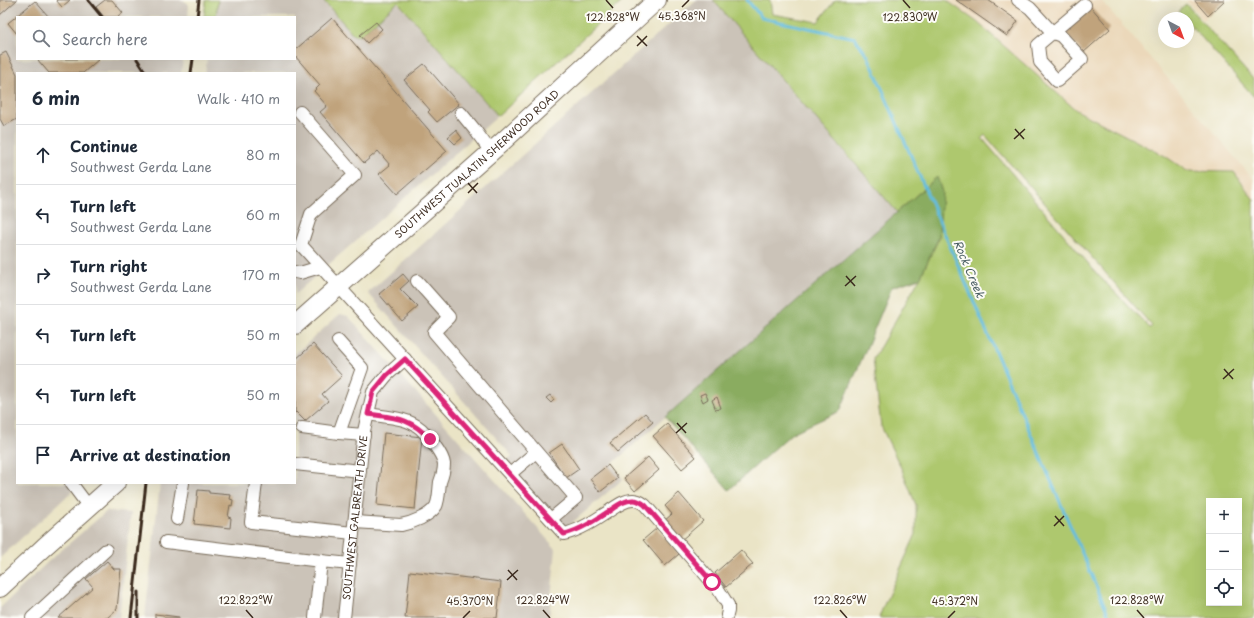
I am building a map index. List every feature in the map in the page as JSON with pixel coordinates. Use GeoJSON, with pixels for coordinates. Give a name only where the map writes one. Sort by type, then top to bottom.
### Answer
{"type":"FeatureCollection","features":[{"type":"Feature","properties":{"kind":"highway","name":"SOUTHWEST TUALATIN SHERWOOD ROAD"},"geometry":{"type":"LineString","coordinates":[[296,324],[491,152],[657,0]]}},
{"type":"Feature","properties":{"kind":"highway"},"geometry":{"type":"LineString","coordinates":[[0,588],[115,484]]}},
{"type":"Feature","properties":{"kind":"street"},"geometry":{"type":"LineString","coordinates":[[1027,2],[1053,33],[1085,5]]}},
{"type":"Feature","properties":{"kind":"street"},"geometry":{"type":"LineString","coordinates":[[300,112],[355,175],[310,214],[301,245],[564,534],[574,532],[627,501],[640,501],[660,521],[715,586],[728,605],[727,614]]}},
{"type":"Feature","properties":{"kind":"street"},"geometry":{"type":"LineString","coordinates":[[461,113],[491,152]]}},
{"type":"Feature","properties":{"kind":"street"},"geometry":{"type":"LineString","coordinates":[[296,272],[300,273],[320,267]]}},
{"type":"Feature","properties":{"kind":"street"},"geometry":{"type":"LineString","coordinates":[[417,281],[449,317],[434,332],[576,498],[551,520]]}},
{"type":"Feature","properties":{"kind":"street"},"geometry":{"type":"LineString","coordinates":[[338,341],[362,368],[339,432]]}},
{"type":"Feature","properties":{"kind":"street","name":"SOUTHWEST GALBREATH DRIVE"},"geometry":{"type":"LineString","coordinates":[[344,618],[364,435],[373,392],[387,375],[405,359]]}},
{"type":"Feature","properties":{"kind":"street"},"geometry":{"type":"LineString","coordinates":[[256,484],[251,522],[354,527],[401,525],[408,524],[422,518],[431,512],[436,506],[444,465],[435,447],[420,428],[402,419],[368,414]]}},
{"type":"Feature","properties":{"kind":"street"},"geometry":{"type":"LineString","coordinates":[[302,428],[364,435]]}},
{"type":"Feature","properties":{"kind":"street"},"geometry":{"type":"LineString","coordinates":[[510,474],[536,452]]}},
{"type":"Feature","properties":{"kind":"street"},"geometry":{"type":"LineString","coordinates":[[296,464],[360,471]]}},
{"type":"Feature","properties":{"kind":"street"},"geometry":{"type":"LineString","coordinates":[[72,484],[89,507]]}},
{"type":"Feature","properties":{"kind":"street"},"geometry":{"type":"LineString","coordinates":[[177,519],[183,484]]}},
{"type":"Feature","properties":{"kind":"street"},"geometry":{"type":"LineString","coordinates":[[166,542],[350,564]]}},
{"type":"Feature","properties":{"kind":"street"},"geometry":{"type":"LineString","coordinates":[[32,618],[106,550]]}},
{"type":"Feature","properties":{"kind":"street"},"geometry":{"type":"LineString","coordinates":[[315,618],[320,561]]}},
{"type":"Feature","properties":{"kind":"shaded area"},"geometry":{"type":"Polygon","coordinates":[[[0,0],[183,0],[189,5],[188,16],[16,16],[16,60],[183,60],[181,72],[16,72],[16,484],[80,484],[0,558],[0,0]]]}},
{"type":"Feature","properties":{"kind":"shaded area"},"geometry":{"type":"Polygon","coordinates":[[[218,0],[323,0],[354,35],[360,35],[397,2],[498,116],[296,293],[296,72],[205,72],[207,60],[296,60],[296,16],[216,16],[218,0]]]}},
{"type":"Feature","properties":{"kind":"shaded area"},"geometry":{"type":"Polygon","coordinates":[[[696,0],[713,0],[897,212],[612,464],[623,479],[558,535],[499,467],[512,456],[368,293],[696,0]]]}},
{"type":"Feature","properties":{"kind":"shaded area"},"geometry":{"type":"Polygon","coordinates":[[[946,0],[1101,0],[1254,180],[1254,200],[1234,172],[1187,171],[1165,156],[1076,110],[977,22],[946,0]]]}},
{"type":"Feature","properties":{"kind":"shaded area"},"geometry":{"type":"Polygon","coordinates":[[[1186,0],[1226,0],[1203,20],[1186,0]]]}},
{"type":"Feature","properties":{"kind":"shaded area"},"geometry":{"type":"Polygon","coordinates":[[[340,314],[348,316],[556,549],[549,618],[145,618],[160,484],[296,484],[296,353],[340,314]]]}},
{"type":"Feature","properties":{"kind":"shaded area"},"geometry":{"type":"Polygon","coordinates":[[[107,511],[131,513],[119,618],[0,618],[0,608],[51,559],[107,511]]]}},
{"type":"Feature","properties":{"kind":"green space"},"geometry":{"type":"Polygon","coordinates":[[[206,0],[218,0],[216,16],[204,16],[206,0]]]}},
{"type":"Feature","properties":{"kind":"green space"},"geometry":{"type":"Polygon","coordinates":[[[323,0],[624,0],[498,116],[398,2],[360,35],[354,35],[323,0]]]}},
{"type":"Feature","properties":{"kind":"green space"},"geometry":{"type":"Polygon","coordinates":[[[713,0],[770,0],[772,14],[818,22],[835,0],[946,0],[977,22],[1076,110],[1165,156],[1187,171],[1234,172],[1254,200],[1254,618],[879,618],[916,534],[916,505],[902,470],[881,426],[873,359],[920,278],[939,238],[936,178],[897,212],[713,0]],[[985,135],[982,138],[1098,275],[1150,328],[1152,326],[985,135]]]}},
{"type":"Feature","properties":{"kind":"green space"},"geometry":{"type":"Polygon","coordinates":[[[1186,4],[1193,12],[1179,12],[1178,11],[1186,4]]]}},
{"type":"Feature","properties":{"kind":"green space"},"geometry":{"type":"Polygon","coordinates":[[[1194,13],[1254,80],[1254,97],[1194,29],[1194,13]]]}},
{"type":"Feature","properties":{"kind":"green space"},"geometry":{"type":"Polygon","coordinates":[[[937,177],[942,192],[939,237],[920,278],[892,287],[840,411],[792,433],[729,490],[665,417],[937,177]]]}},
{"type":"Feature","properties":{"kind":"building"},"geometry":{"type":"Polygon","coordinates":[[[0,0],[17,0],[0,15],[0,0]]]}},
{"type":"Feature","properties":{"kind":"building"},"geometry":{"type":"Polygon","coordinates":[[[56,0],[70,0],[62,7],[56,0]]]}},
{"type":"Feature","properties":{"kind":"building"},"geometry":{"type":"Polygon","coordinates":[[[105,0],[112,0],[123,13],[119,16],[103,16],[96,7],[105,0]]]}},
{"type":"Feature","properties":{"kind":"building"},"geometry":{"type":"Polygon","coordinates":[[[956,0],[988,0],[1018,21],[1007,36],[956,0]]]}},
{"type":"Feature","properties":{"kind":"building"},"geometry":{"type":"Polygon","coordinates":[[[1194,0],[1225,0],[1208,16],[1194,0]]]}},
{"type":"Feature","properties":{"kind":"building"},"geometry":{"type":"Polygon","coordinates":[[[35,1],[48,16],[17,16],[35,1]]]}},
{"type":"Feature","properties":{"kind":"building"},"geometry":{"type":"Polygon","coordinates":[[[1091,7],[1110,29],[1083,53],[1064,31],[1091,7]]]}},
{"type":"Feature","properties":{"kind":"building"},"geometry":{"type":"Polygon","coordinates":[[[16,16],[16,33],[8,23],[16,16]]]}},
{"type":"Feature","properties":{"kind":"building"},"geometry":{"type":"Polygon","coordinates":[[[332,18],[447,151],[397,194],[379,174],[390,165],[378,151],[364,163],[320,112],[327,106],[314,91],[320,85],[296,57],[296,49],[332,18]]]}},
{"type":"Feature","properties":{"kind":"building"},"geometry":{"type":"Polygon","coordinates":[[[376,22],[382,29],[367,43],[360,35],[376,22]]]}},
{"type":"Feature","properties":{"kind":"building"},"geometry":{"type":"Polygon","coordinates":[[[6,52],[16,72],[16,120],[4,126],[0,119],[0,55],[6,52]]]}},
{"type":"Feature","properties":{"kind":"building"},"geometry":{"type":"Polygon","coordinates":[[[38,60],[98,60],[84,72],[48,72],[38,60]]]}},
{"type":"Feature","properties":{"kind":"building"},"geometry":{"type":"Polygon","coordinates":[[[424,64],[459,104],[437,122],[428,112],[430,110],[404,80],[424,64]]]}},
{"type":"Feature","properties":{"kind":"building"},"geometry":{"type":"Polygon","coordinates":[[[456,130],[462,138],[455,144],[448,137],[456,130]]]}},
{"type":"Feature","properties":{"kind":"building"},"geometry":{"type":"Polygon","coordinates":[[[403,274],[409,281],[400,289],[418,307],[402,321],[379,294],[403,274]]]}},
{"type":"Feature","properties":{"kind":"building"},"geometry":{"type":"Polygon","coordinates":[[[313,344],[342,376],[322,394],[328,401],[305,421],[296,412],[296,359],[313,344]]]}},
{"type":"Feature","properties":{"kind":"building"},"geometry":{"type":"Polygon","coordinates":[[[705,393],[708,399],[703,402],[700,395],[705,393]]]}},
{"type":"Feature","properties":{"kind":"building"},"geometry":{"type":"Polygon","coordinates":[[[550,395],[554,400],[551,403],[546,398],[550,395]]]}},
{"type":"Feature","properties":{"kind":"building"},"geometry":{"type":"Polygon","coordinates":[[[717,397],[721,408],[716,410],[712,400],[717,397]]]}},
{"type":"Feature","properties":{"kind":"building"},"geometry":{"type":"Polygon","coordinates":[[[645,413],[653,422],[618,452],[610,443],[645,413]]]}},
{"type":"Feature","properties":{"kind":"building"},"geometry":{"type":"Polygon","coordinates":[[[667,424],[696,457],[682,469],[653,436],[667,424]]]}},
{"type":"Feature","properties":{"kind":"building"},"geometry":{"type":"Polygon","coordinates":[[[384,433],[422,437],[415,509],[377,505],[384,433]]]}},
{"type":"Feature","properties":{"kind":"building"},"geometry":{"type":"Polygon","coordinates":[[[562,444],[579,469],[566,478],[549,453],[562,444]]]}},
{"type":"Feature","properties":{"kind":"building"},"geometry":{"type":"Polygon","coordinates":[[[648,457],[659,470],[635,491],[624,478],[648,457]]]}},
{"type":"Feature","properties":{"kind":"building"},"geometry":{"type":"Polygon","coordinates":[[[608,465],[618,478],[600,492],[590,479],[608,465]]]}},
{"type":"Feature","properties":{"kind":"building"},"geometry":{"type":"Polygon","coordinates":[[[198,490],[209,491],[209,493],[231,495],[230,499],[233,500],[232,506],[230,505],[228,517],[231,518],[230,528],[194,524],[198,490]]]}},
{"type":"Feature","properties":{"kind":"building"},"geometry":{"type":"Polygon","coordinates":[[[679,493],[703,521],[680,541],[663,522],[672,514],[665,506],[679,493]]]}},
{"type":"Feature","properties":{"kind":"building"},"geometry":{"type":"Polygon","coordinates":[[[657,528],[679,554],[665,566],[643,540],[657,528]]]}},
{"type":"Feature","properties":{"kind":"building"},"geometry":{"type":"Polygon","coordinates":[[[741,550],[753,564],[726,587],[715,573],[741,550]]]}},
{"type":"Feature","properties":{"kind":"building"},"geometry":{"type":"Polygon","coordinates":[[[107,561],[114,569],[121,569],[117,609],[107,618],[58,618],[93,587],[86,579],[107,561]]]}},
{"type":"Feature","properties":{"kind":"building"},"geometry":{"type":"Polygon","coordinates":[[[410,571],[501,582],[497,618],[405,618],[410,571]]]}},
{"type":"Feature","properties":{"kind":"building"},"geometry":{"type":"Polygon","coordinates":[[[155,614],[179,617],[179,618],[155,618],[155,614]]]}},
{"type":"Feature","properties":{"kind":"waterway","name":"Rock Creek"},"geometry":{"type":"LineString","coordinates":[[747,0],[762,18],[855,38],[868,56],[1110,618]]}},
{"type":"Feature","properties":{"kind":"railway"},"geometry":{"type":"LineString","coordinates":[[88,0],[101,16]]}},
{"type":"Feature","properties":{"kind":"railway"},"geometry":{"type":"LineString","coordinates":[[197,16],[199,0]]}},
{"type":"Feature","properties":{"kind":"railway"},"geometry":{"type":"LineString","coordinates":[[138,60],[145,72]]}},
{"type":"Feature","properties":{"kind":"railway"},"geometry":{"type":"LineString","coordinates":[[191,72],[193,60]]}},
{"type":"Feature","properties":{"kind":"railway"},"geometry":{"type":"LineString","coordinates":[[131,618],[146,484]]}},
{"type":"Feature","properties":{"kind":"railway"},"geometry":{"type":"LineString","coordinates":[[138,592],[138,618]]}},
{"type":"Feature","properties":{"kind":"route"},"geometry":{"type":"LineString","coordinates":[[430,439],[420,428],[410,422],[402,419],[368,414],[373,392],[387,375],[405,359],[564,534],[574,532],[627,501],[640,501],[670,532],[712,582]]}}]}
